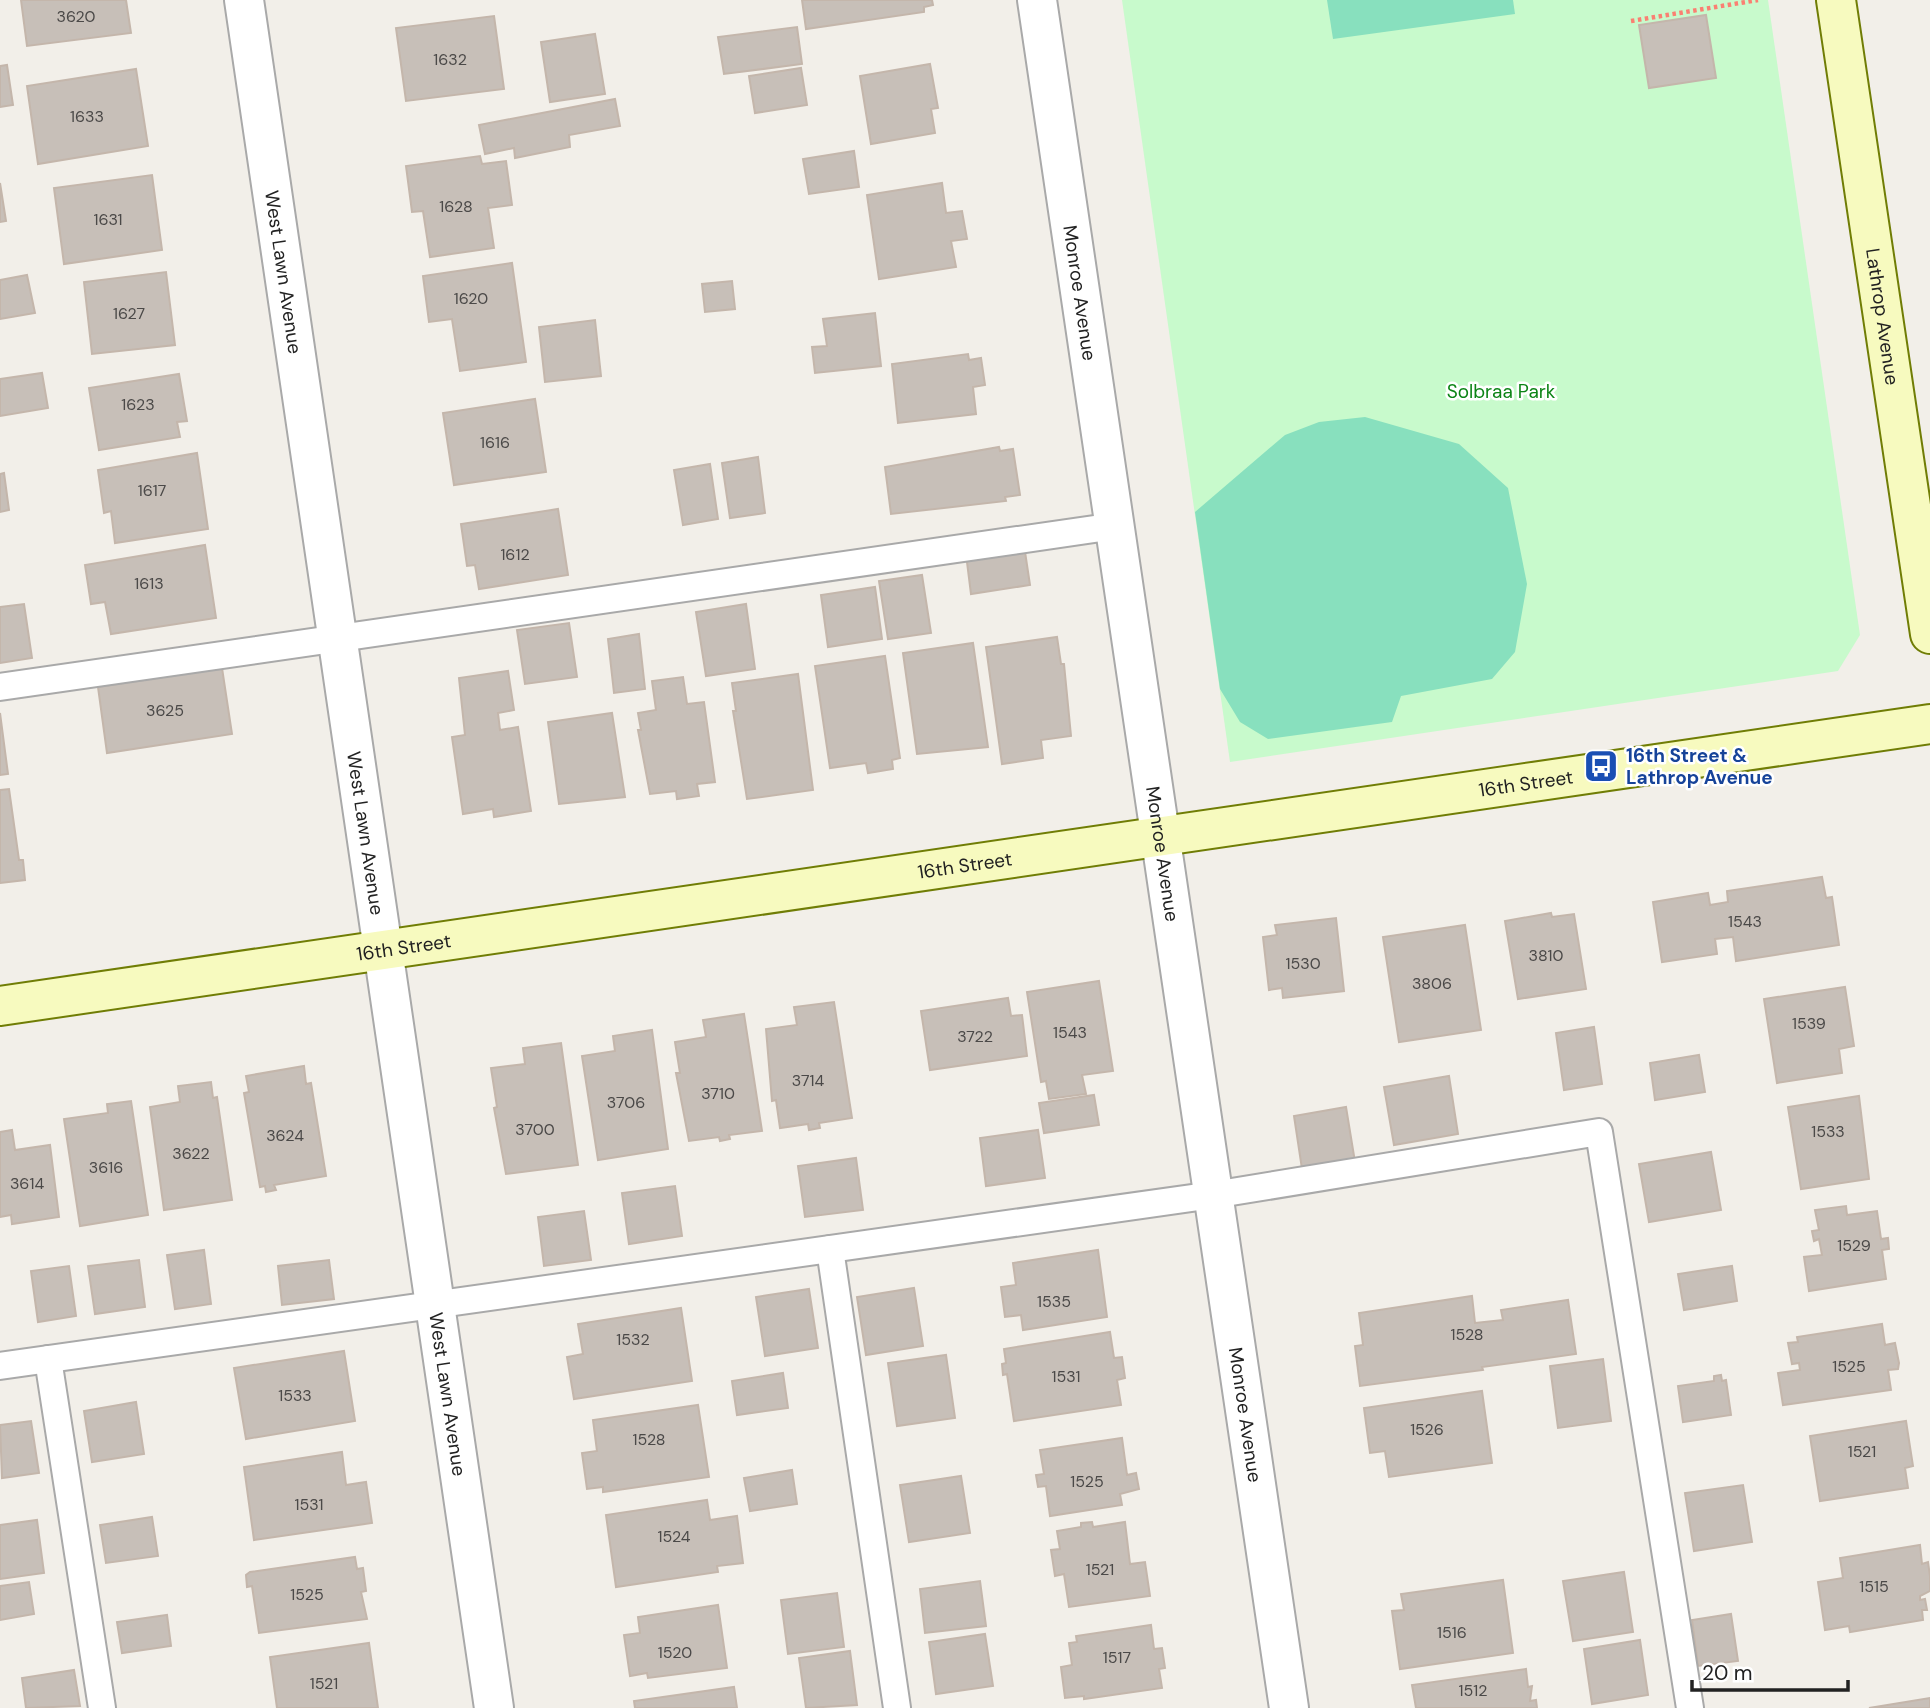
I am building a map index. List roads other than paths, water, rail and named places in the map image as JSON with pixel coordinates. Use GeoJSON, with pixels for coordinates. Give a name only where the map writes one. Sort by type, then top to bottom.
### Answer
{"type":"FeatureCollection","features":[{"type":"Feature","properties":{"kind":"street","name":"West Lawn Avenue"},"geometry":{"type":"LineString","coordinates":[[244,0],[494,1708]]}},
{"type":"Feature","properties":{"kind":"street","name":"Monroe Avenue"},"geometry":{"type":"LineString","coordinates":[[1037,0],[1289,1708]]}},
{"type":"Feature","properties":{"kind":"street","name":"Lathrop Avenue"},"geometry":{"type":"LineString","coordinates":[[1836,0],[1930,634]]}},
{"type":"Feature","properties":{"kind":"street","name":"16th Street"},"geometry":{"type":"LineString","coordinates":[[0,1006],[1930,724]]}},
{"type":"Feature","properties":{"kind":"lane"},"geometry":{"type":"LineString","coordinates":[[0,687],[1115,526]]}},
{"type":"Feature","properties":{"kind":"lane"},"geometry":{"type":"LineString","coordinates":[[0,1366],[1213,1195],[1599,1132],[1690,1708]]}},
{"type":"Feature","properties":{"kind":"lane"},"geometry":{"type":"LineString","coordinates":[[830,1249],[897,1708]]}},
{"type":"Feature","properties":{"kind":"lane"},"geometry":{"type":"LineString","coordinates":[[48,1359],[102,1708]]}},
{"type":"Feature","properties":{"kind":"place","name":"16th Street & Lathrop Avenue"},"geometry":{"type":"Point","coordinates":[1601,766]}},
{"type":"Feature","properties":{"kind":"park label","name":"Solbraa Park"},"geometry":{"type":"Point","coordinates":[1501,391]}}]}
